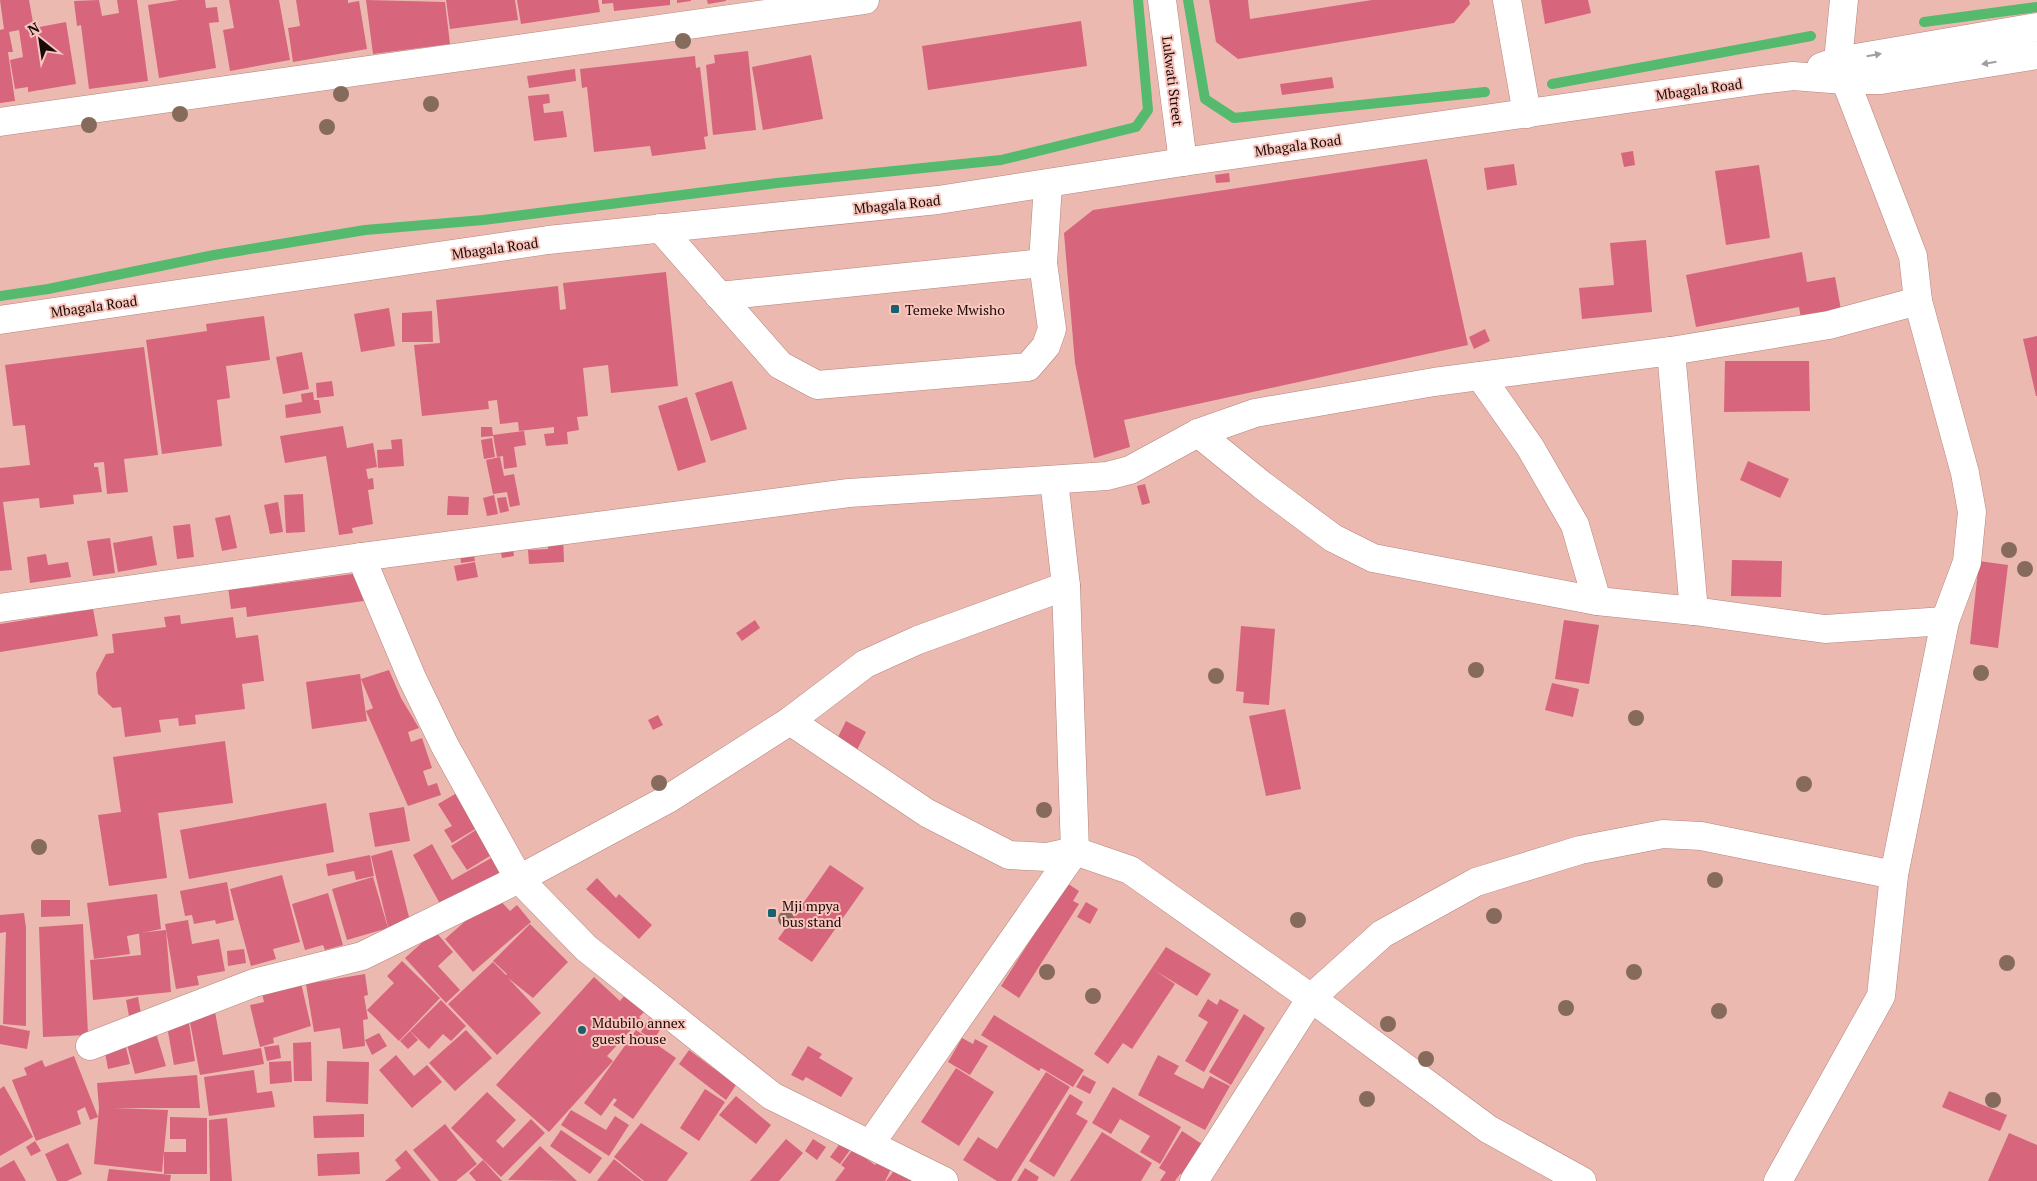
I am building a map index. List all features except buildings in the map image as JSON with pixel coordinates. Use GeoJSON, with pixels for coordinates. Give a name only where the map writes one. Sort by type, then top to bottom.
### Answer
{"type":"FeatureCollection","features":[{"type":"Feature","properties":{"kind":"street"},"geometry":{"type":"LineString","coordinates":[[0,122],[865,0]]}},
{"type":"Feature","properties":{"kind":"street","name":"Lukwati Street"},"geometry":{"type":"LineString","coordinates":[[1162,0],[1183,162]]}},
{"type":"Feature","properties":{"kind":"street"},"geometry":{"type":"LineString","coordinates":[[1507,0],[1527,114]]}},
{"type":"Feature","properties":{"kind":"street"},"geometry":{"type":"LineString","coordinates":[[1778,1181],[1881,996],[1894,875],[1945,621],[1967,562],[1972,512],[1966,473],[1918,301],[1913,256],[1841,71],[1844,0]]}},
{"type":"Feature","properties":{"kind":"street","name":"Mbagala Road"},"geometry":{"type":"LineString","coordinates":[[0,320],[548,240],[938,200],[1183,162],[1793,76],[1841,71],[2037,27]]}},
{"type":"Feature","properties":{"kind":"street","name":"Mbagala Road"},"geometry":{"type":"LineString","coordinates":[[1841,71],[1881,80],[2037,55]]}},
{"type":"Feature","properties":{"kind":"street"},"geometry":{"type":"LineString","coordinates":[[660,228],[780,365],[817,385],[1028,366],[1046,346],[1052,329],[1043,262],[1048,184]]}},
{"type":"Feature","properties":{"kind":"street"},"geometry":{"type":"LineString","coordinates":[[719,296],[1043,262]]}},
{"type":"Feature","properties":{"kind":"street"},"geometry":{"type":"LineString","coordinates":[[0,608],[361,557],[849,493],[1107,476],[1130,470],[1198,433],[1255,413],[1480,376],[1671,351],[1828,325],[1918,301]]}},
{"type":"Feature","properties":{"kind":"street"},"geometry":{"type":"LineString","coordinates":[[1671,351],[1694,611]]}},
{"type":"Feature","properties":{"kind":"street"},"geometry":{"type":"LineString","coordinates":[[1480,376],[1530,448],[1575,524],[1597,601]]}},
{"type":"Feature","properties":{"kind":"street"},"geometry":{"type":"LineString","coordinates":[[1198,433],[1262,485],[1333,538],[1373,558],[1597,601],[1694,611],[1825,629],[1945,621]]}},
{"type":"Feature","properties":{"kind":"street"},"geometry":{"type":"LineString","coordinates":[[871,1143],[1075,852],[1066,586],[1054,480]]}},
{"type":"Feature","properties":{"kind":"street"},"geometry":{"type":"LineString","coordinates":[[361,557],[416,687],[445,746],[519,879],[586,948],[772,1096],[871,1143],[944,1181]]}},
{"type":"Feature","properties":{"kind":"street"},"geometry":{"type":"LineString","coordinates":[[90,1046],[254,983],[362,956],[519,879],[668,799],[790,721],[865,664],[918,640],[1066,586]]}},
{"type":"Feature","properties":{"kind":"street"},"geometry":{"type":"LineString","coordinates":[[790,721],[926,814],[1009,855],[1047,858],[1075,852],[1130,870],[1311,998],[1488,1129],[1582,1181]]}},
{"type":"Feature","properties":{"kind":"street"},"geometry":{"type":"LineString","coordinates":[[1194,1181],[1311,998],[1382,934],[1476,882],[1580,850],[1663,834],[1701,836],[1894,875]]}},
{"type":"Feature","properties":{"kind":"waterway"},"geometry":{"type":"LineString","coordinates":[[0,296],[48,289],[214,255],[365,230],[483,220],[777,183],[1001,160],[1136,127],[1148,110],[1138,0]]}},
{"type":"Feature","properties":{"kind":"waterway"},"geometry":{"type":"LineString","coordinates":[[1188,0],[1205,99],[1234,118],[1485,92]]}},
{"type":"Feature","properties":{"kind":"waterway"},"geometry":{"type":"LineString","coordinates":[[1924,22],[2037,7]]}},
{"type":"Feature","properties":{"kind":"waterway"},"geometry":{"type":"LineString","coordinates":[[1552,84],[1811,36]]}},
{"type":"Feature","properties":{"kind":"place","name":"Temeke Mwisho"},"geometry":{"type":"Point","coordinates":[895,309]}},
{"type":"Feature","properties":{"kind":"place","name":"Mji mpya bus stand"},"geometry":{"type":"Point","coordinates":[772,913]}},
{"type":"Feature","properties":{"kind":"place","name":"Mdubilo annex guest house"},"geometry":{"type":"Point","coordinates":[582,1030]}}]}
